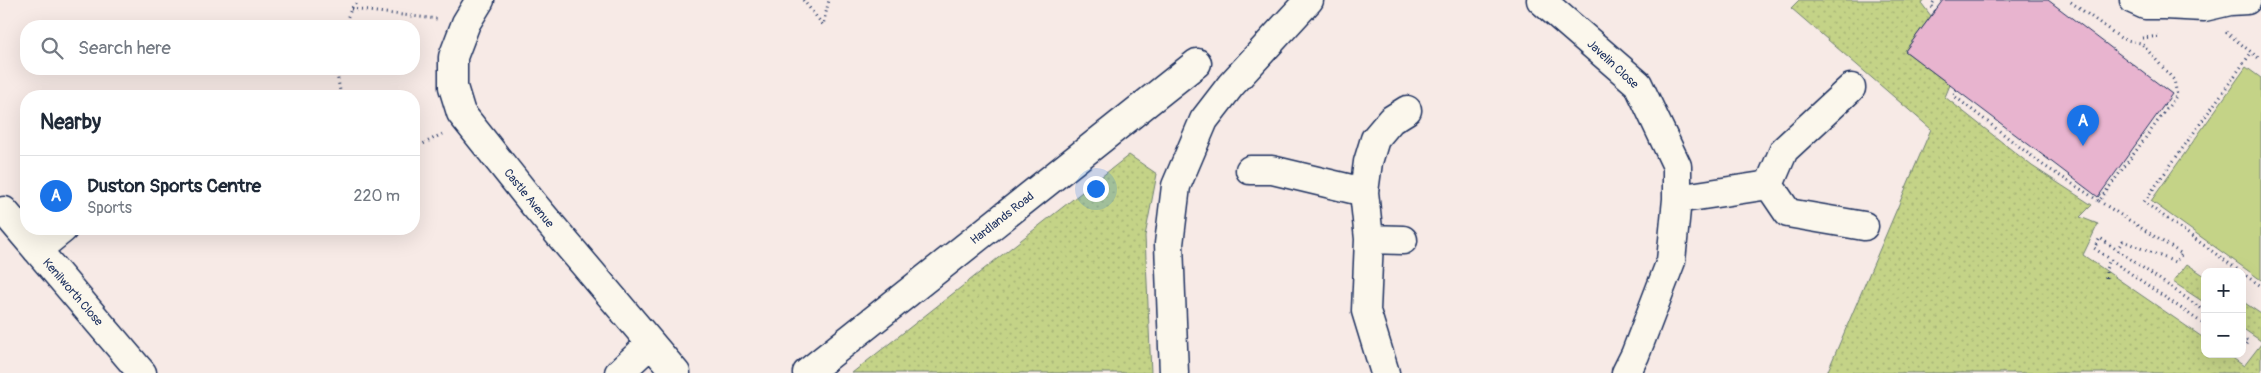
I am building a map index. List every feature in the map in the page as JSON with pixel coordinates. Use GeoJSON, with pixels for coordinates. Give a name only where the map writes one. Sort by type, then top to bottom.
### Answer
{"type":"FeatureCollection","features":[{"type":"Feature","properties":{"kind":"street","name":"Castle Avenue"},"geometry":{"type":"LineString","coordinates":[[480,0],[466,23],[453,58],[453,87],[461,113],[524,193],[676,373]]}},
{"type":"Feature","properties":{"kind":"street"},"geometry":{"type":"LineString","coordinates":[[1174,373],[1169,244],[1176,186],[1204,120],[1231,85],[1309,0]]}},
{"type":"Feature","properties":{"kind":"street","name":"Javelin Close"},"geometry":{"type":"LineString","coordinates":[[1542,0],[1638,84],[1677,166],[1677,199],[1671,262],[1635,355],[1626,373]]}},
{"type":"Feature","properties":{"kind":"street"},"geometry":{"type":"LineString","coordinates":[[2134,0],[2145,5],[2167,2],[2204,7],[2230,1],[2248,0],[2261,4]]}},
{"type":"Feature","properties":{"kind":"street","name":"Hardlands Road"},"geometry":{"type":"LineString","coordinates":[[807,373],[1197,63]]}},
{"type":"Feature","properties":{"kind":"street"},"geometry":{"type":"LineString","coordinates":[[1769,184],[1784,150],[1850,88]]}},
{"type":"Feature","properties":{"kind":"street"},"geometry":{"type":"LineString","coordinates":[[1385,373],[1366,311],[1369,239],[1364,192],[1368,162],[1375,139],[1391,120],[1407,110]]}},
{"type":"Feature","properties":{"kind":"street"},"geometry":{"type":"LineString","coordinates":[[1250,170],[1272,170],[1364,192]]}},
{"type":"Feature","properties":{"kind":"street"},"geometry":{"type":"LineString","coordinates":[[1677,199],[1769,184]]}},
{"type":"Feature","properties":{"kind":"street"},"geometry":{"type":"LineString","coordinates":[[1769,184],[1788,213],[1864,226]]}},
{"type":"Feature","properties":{"kind":"street","name":"Kenilworth Close"},"geometry":{"type":"LineString","coordinates":[[4,211],[20,230]]}},
{"type":"Feature","properties":{"kind":"street","name":"Kenilworth Close"},"geometry":{"type":"LineString","coordinates":[[24,235],[142,373]]}},
{"type":"Feature","properties":{"kind":"street"},"geometry":{"type":"LineString","coordinates":[[36,250],[55,235]]}},
{"type":"Feature","properties":{"kind":"street"},"geometry":{"type":"LineString","coordinates":[[1369,239],[1403,240]]}},
{"type":"Feature","properties":{"kind":"street"},"geometry":{"type":"LineString","coordinates":[[619,373],[650,344]]}},
{"type":"Feature","properties":{"kind":"path"},"geometry":{"type":"LineString","coordinates":[[346,20],[351,9],[358,0]]}},
{"type":"Feature","properties":{"kind":"path"},"geometry":{"type":"LineString","coordinates":[[803,0],[823,25],[829,0]]}},
{"type":"Feature","properties":{"kind":"path"},"geometry":{"type":"LineString","coordinates":[[1935,0],[1931,6],[1935,11]]}},
{"type":"Feature","properties":{"kind":"path"},"geometry":{"type":"LineString","coordinates":[[2068,0],[2122,39],[2141,43],[2174,80],[2177,95],[2099,201]]}},
{"type":"Feature","properties":{"kind":"path"},"geometry":{"type":"LineString","coordinates":[[351,9],[466,23]]}},
{"type":"Feature","properties":{"kind":"path"},"geometry":{"type":"LineString","coordinates":[[2236,268],[2144,202],[2251,52],[2261,60]]}},
{"type":"Feature","properties":{"kind":"path"},"geometry":{"type":"LineString","coordinates":[[337,75],[340,90]]}},
{"type":"Feature","properties":{"kind":"path"},"geometry":{"type":"LineString","coordinates":[[1957,90],[1952,95],[2043,165],[2182,254],[2175,262],[2123,241],[2117,249]]}},
{"type":"Feature","properties":{"kind":"path"},"geometry":{"type":"LineString","coordinates":[[2201,308],[2100,238],[2094,248],[2201,322]]}},
{"type":"Feature","properties":{"kind":"path"},"geometry":{"type":"LineString","coordinates":[[2106,278],[2106,269],[2110,260]]}},
{"type":"Feature","properties":{"kind":"path"},"geometry":{"type":"LineString","coordinates":[[2246,275],[2261,286]]}},
{"type":"Feature","properties":{"kind":"green space"},"geometry":{"type":"Polygon","coordinates":[[[1799,0],[1925,0],[1922,4],[1931,16],[1905,51],[1950,85],[1945,97],[2032,166],[2092,205],[2080,217],[2098,224],[2083,255],[2201,336],[2201,358],[2233,358],[2244,366],[2261,344],[2261,373],[1827,373],[1931,129],[1791,8],[1799,0]]]}},
{"type":"Feature","properties":{"kind":"green space"},"geometry":{"type":"Polygon","coordinates":[[[2246,67],[2261,78],[2261,280],[2151,201],[2246,67]]]}},
{"type":"Feature","properties":{"kind":"green space"},"geometry":{"type":"Polygon","coordinates":[[[1129,155],[1157,174],[1145,236],[1151,373],[852,373],[1129,155]]]}},
{"type":"Feature","properties":{"kind":"green space"},"geometry":{"type":"Polygon","coordinates":[[[2187,264],[2201,273],[2201,300],[2173,282],[2187,264]]]}},
{"type":"Feature","properties":{"kind":"green space"},"geometry":{"type":"Polygon","coordinates":[[[2246,304],[2261,314],[2261,341],[2246,331],[2246,304]]]}},
{"type":"Feature","properties":{"kind":"building"},"geometry":{"type":"Polygon","coordinates":[[[1943,0],[2048,0],[2172,94],[2098,197],[1905,51],[1943,0]]]}},
{"type":"Feature","properties":{"kind":"place","name":"Duston Sports Centre"},"geometry":{"type":"Point","coordinates":[2083,146]}}]}
